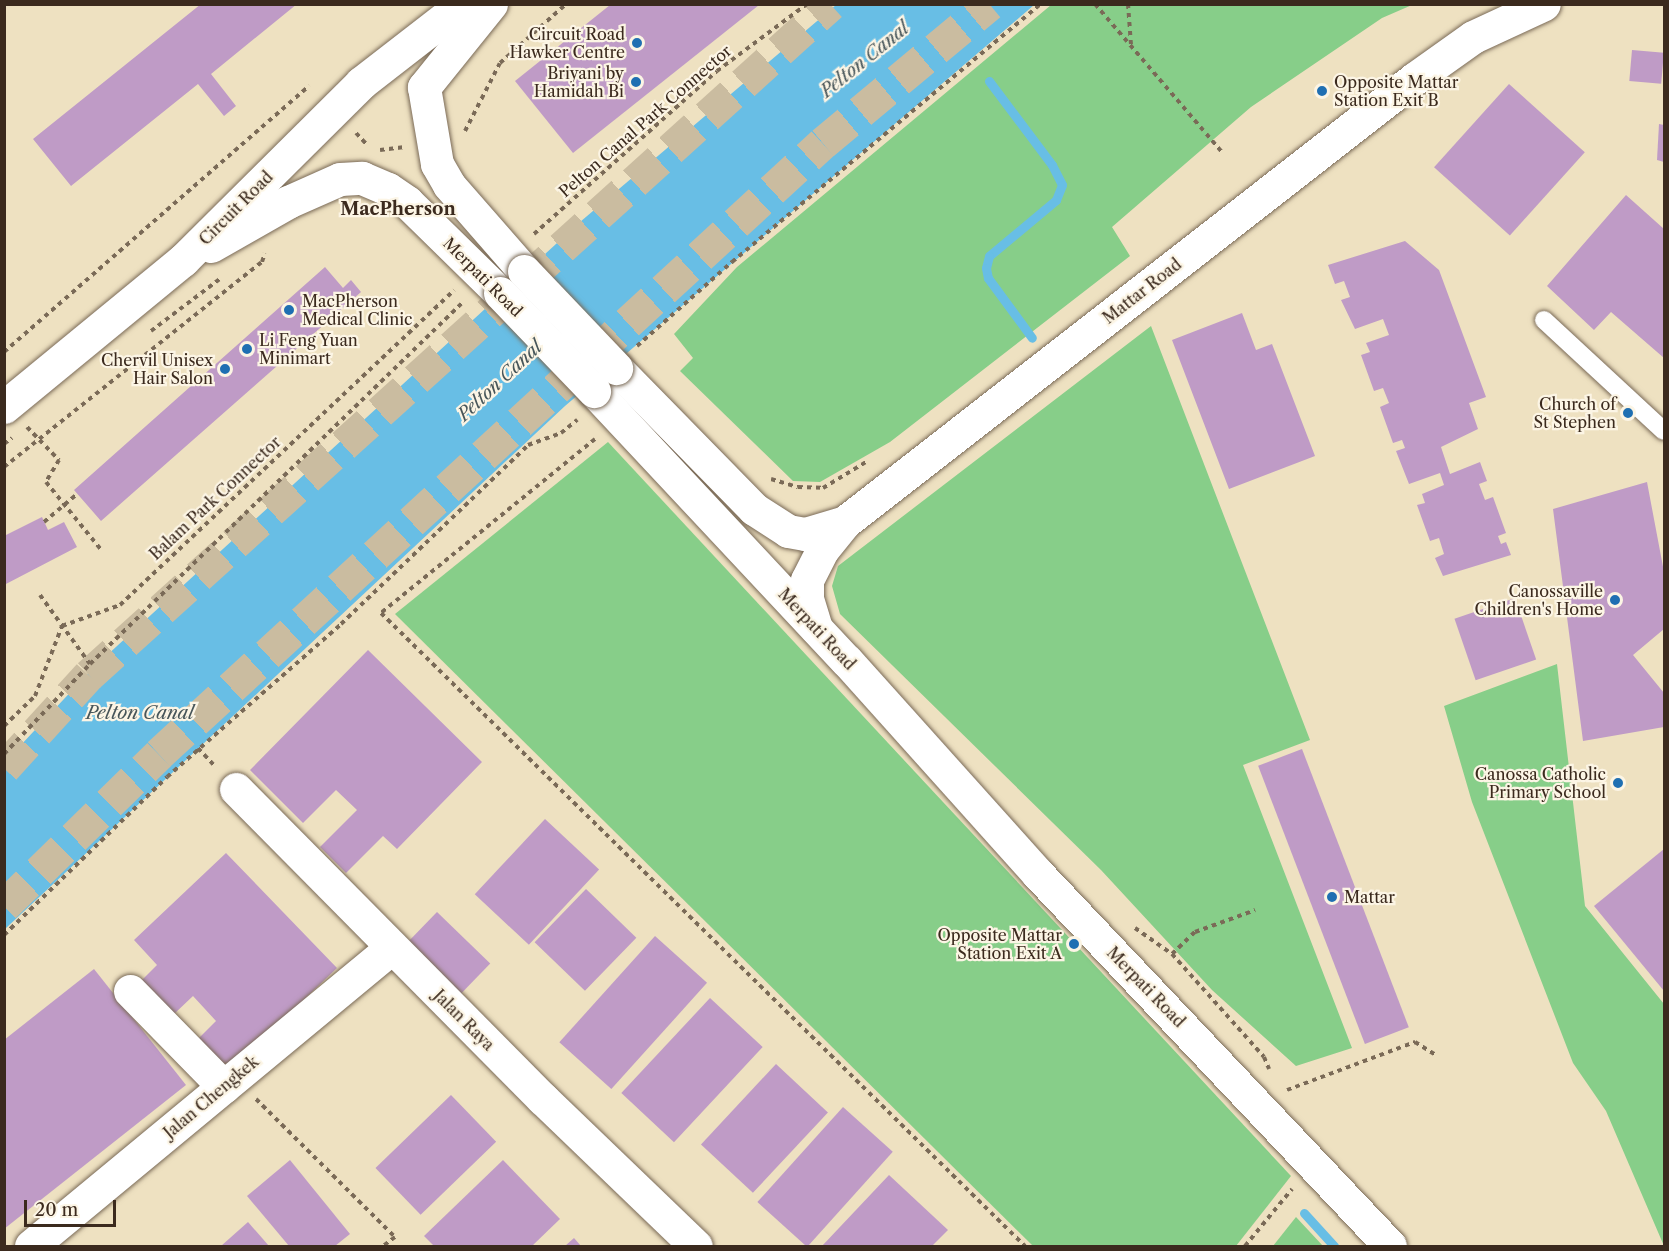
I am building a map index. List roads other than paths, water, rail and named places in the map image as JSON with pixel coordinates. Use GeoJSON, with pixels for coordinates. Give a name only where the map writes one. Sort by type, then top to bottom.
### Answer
{"type":"FeatureCollection","features":[{"type":"Feature","properties":{"kind":"street","name":"Circuit Road"},"geometry":{"type":"LineString","coordinates":[[16,417],[183,260],[361,83],[463,4]]}},
{"type":"Feature","properties":{"kind":"street","name":"Merpati Road"},"geometry":{"type":"LineString","coordinates":[[491,4],[424,87],[437,164],[448,185],[524,271],[610,382],[816,628],[1038,874],[1390,1246]]}},
{"type":"Feature","properties":{"kind":"street","name":"Mattar Road"},"geometry":{"type":"LineString","coordinates":[[816,628],[807,598],[807,580],[823,549],[845,522],[1414,79],[1473,37],[1544,4]]}},
{"type":"Feature","properties":{"kind":"street","name":"Merpati Road"},"geometry":{"type":"LineString","coordinates":[[183,260],[245,229],[288,202],[340,179],[362,178],[388,189],[407,202],[485,294],[610,382],[754,509],[788,531],[805,534],[845,522]]}},
{"type":"Feature","properties":{"kind":"street","name":"Jalan Raya"},"geometry":{"type":"LineString","coordinates":[[236,789],[391,948],[696,1246]]}},
{"type":"Feature","properties":{"kind":"street","name":"Jalan Chengkek"},"geometry":{"type":"LineString","coordinates":[[31,1246],[391,948]]}},
{"type":"Feature","properties":{"kind":"street"},"geometry":{"type":"LineString","coordinates":[[130,991],[229,1082]]}},
{"type":"Feature","properties":{"kind":"lane"},"geometry":{"type":"LineString","coordinates":[[1544,320],[1665,430]]}},
{"type":"Feature","properties":{"kind":"water","name":"Pelton Canal"},"geometry":{"type":"Polygon","coordinates":[[[836,5],[1034,5],[565,406],[5,929],[5,762],[93,668],[580,222],[836,5]]]}},
{"type":"Feature","properties":{"kind":"waterway"},"geometry":{"type":"LineString","coordinates":[[989,81],[1052,165],[1062,185],[1056,200],[989,256],[986,268],[988,278],[1032,338]]}},
{"type":"Feature","properties":{"kind":"waterway"},"geometry":{"type":"LineString","coordinates":[[1304,1213],[1334,1246]]}},
{"type":"Feature","properties":{"kind":"tunnel"},"geometry":{"type":"LineString","coordinates":[[4,768],[89,675],[831,4]]}},
{"type":"Feature","properties":{"kind":"tunnel"},"geometry":{"type":"LineString","coordinates":[[4,906],[159,754],[823,143],[990,4]]}},
{"type":"Feature","properties":{"kind":"place","name":"Circuit Road Hawker Centre"},"geometry":{"type":"Point","coordinates":[637,43]}},
{"type":"Feature","properties":{"kind":"place","name":"Briyani by Hamidah Bi"},"geometry":{"type":"Point","coordinates":[636,82]}},
{"type":"Feature","properties":{"kind":"place","name":"Opposite Mattar Station Exit B"},"geometry":{"type":"Point","coordinates":[1322,91]}},
{"type":"Feature","properties":{"kind":"place","name":"MacPherson Medical Clinic"},"geometry":{"type":"Point","coordinates":[289,310]}},
{"type":"Feature","properties":{"kind":"place","name":"Li Feng Yuan Minimart"},"geometry":{"type":"Point","coordinates":[247,349]}},
{"type":"Feature","properties":{"kind":"place","name":"Chervil Unisex Hair Salon"},"geometry":{"type":"Point","coordinates":[225,369]}},
{"type":"Feature","properties":{"kind":"place","name":"Church of St Stephen"},"geometry":{"type":"Point","coordinates":[1628,413]}},
{"type":"Feature","properties":{"kind":"place","name":"Canossaville Children's Home"},"geometry":{"type":"Point","coordinates":[1615,600]}},
{"type":"Feature","properties":{"kind":"place","name":"Canossa Catholic Primary School"},"geometry":{"type":"Point","coordinates":[1618,783]}},
{"type":"Feature","properties":{"kind":"place","name":"Mattar"},"geometry":{"type":"Point","coordinates":[1332,897]}},
{"type":"Feature","properties":{"kind":"place","name":"Opposite Mattar Station Exit A"},"geometry":{"type":"Point","coordinates":[1074,944]}},
{"type":"Feature","properties":{"kind":"district","name":"MacPherson"},"geometry":{"type":"Point","coordinates":[398,209]}}]}
